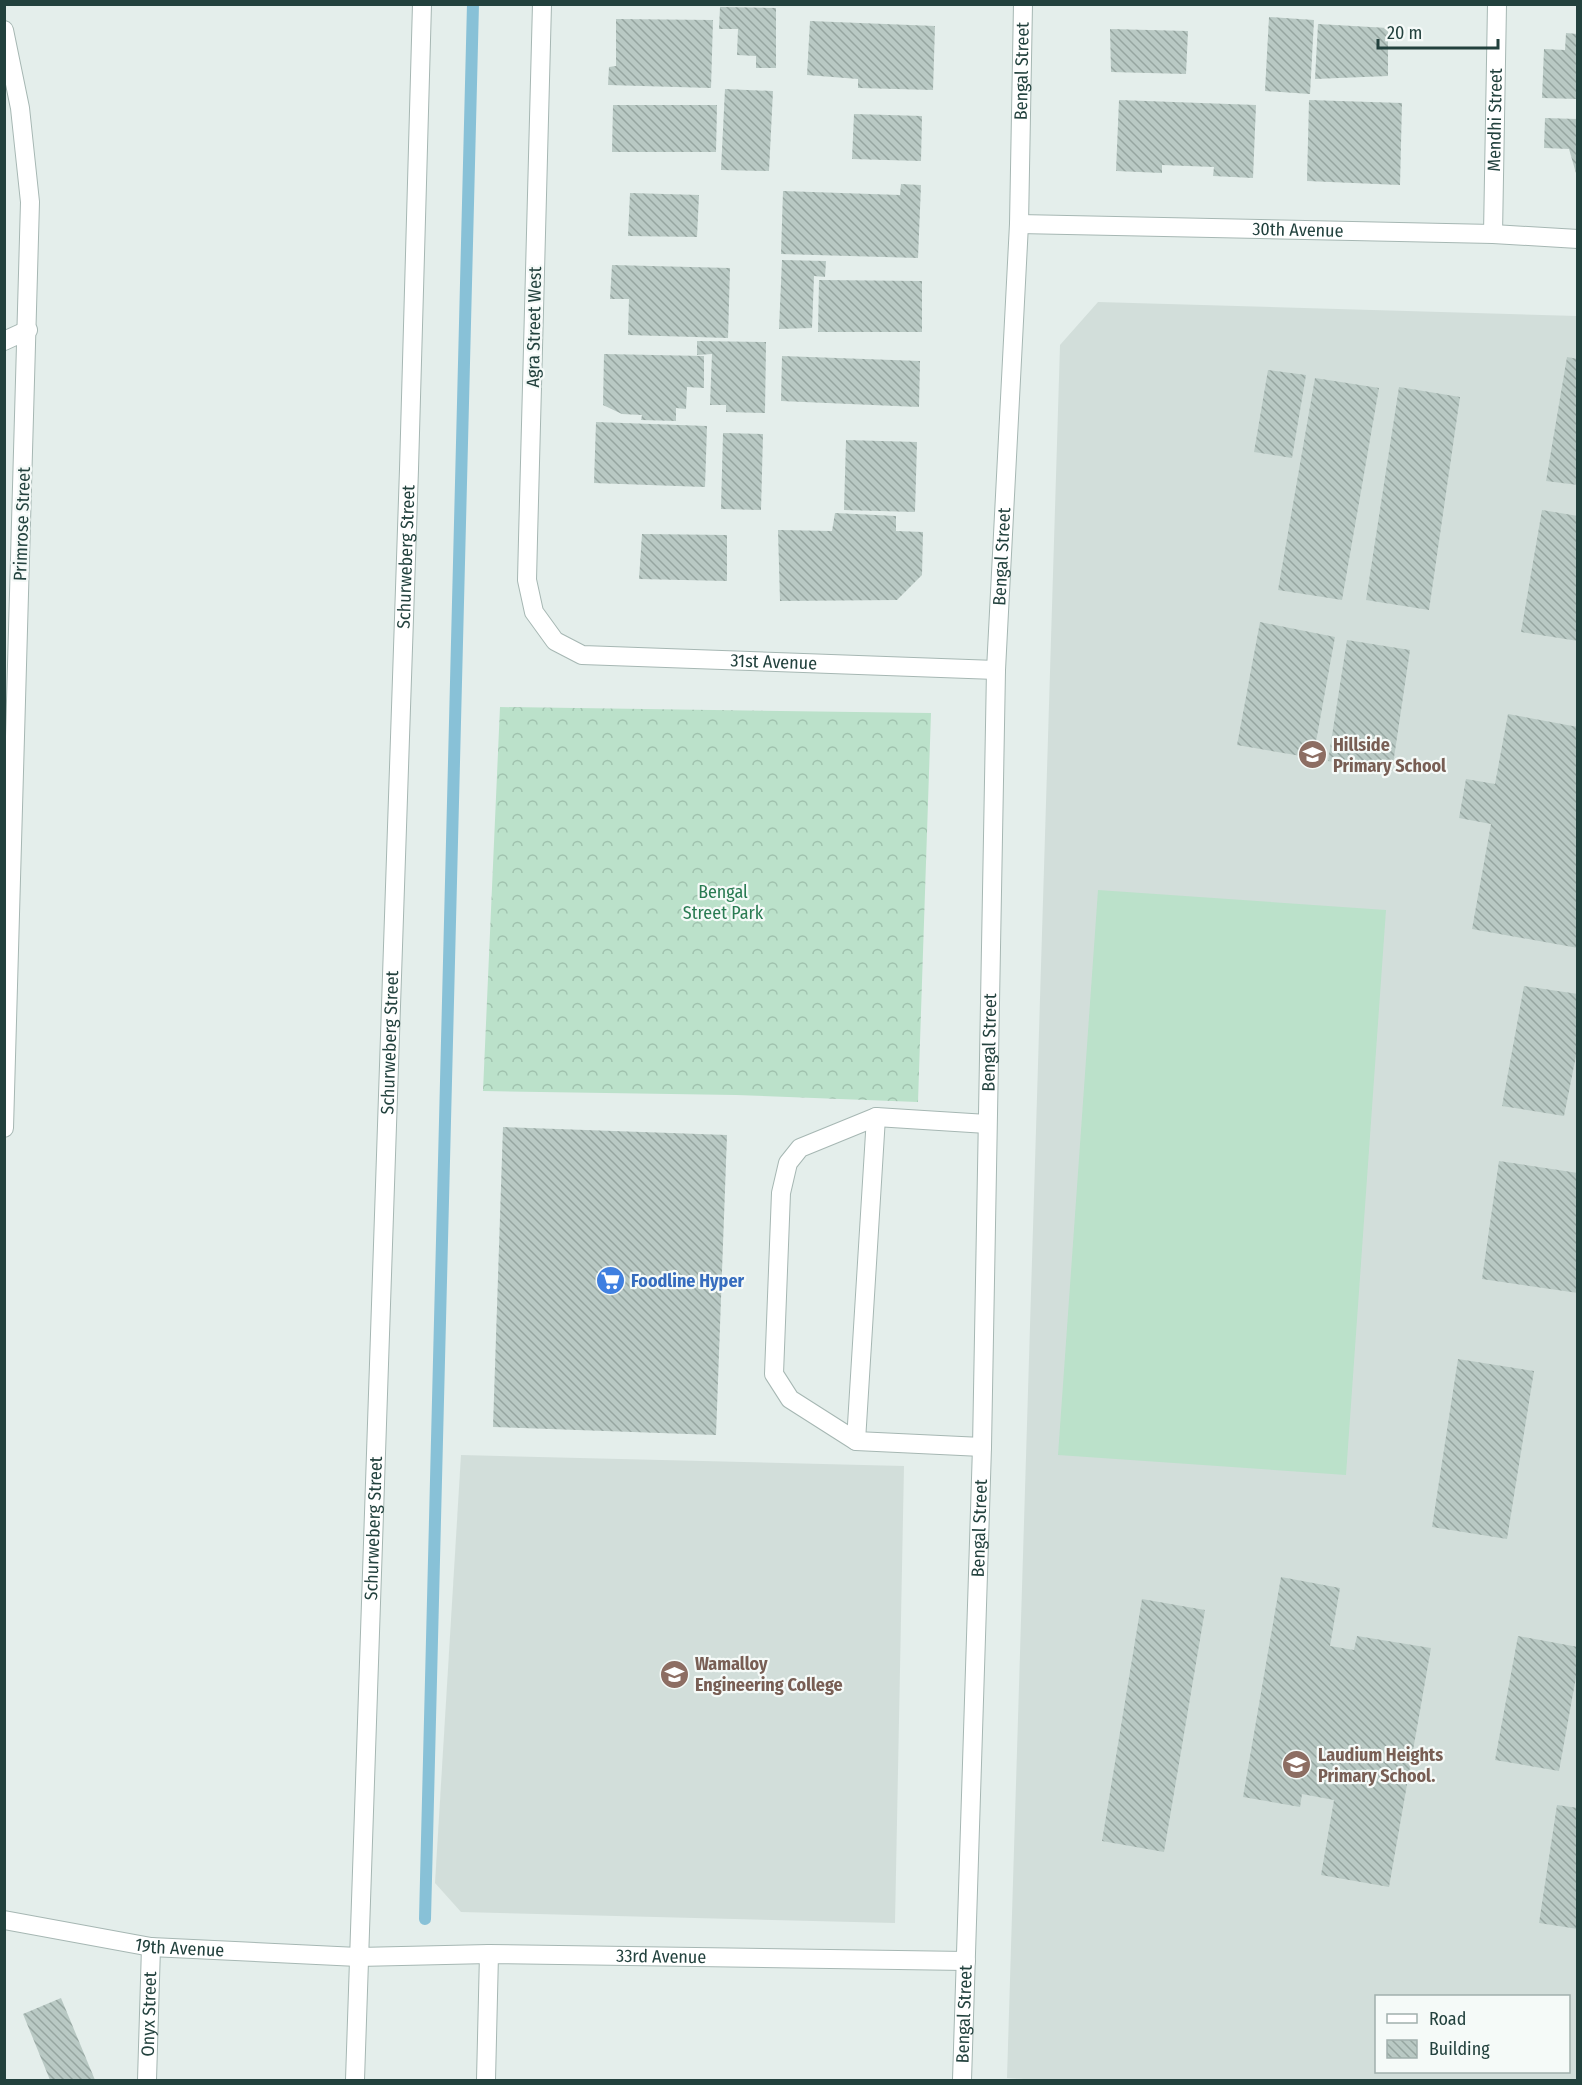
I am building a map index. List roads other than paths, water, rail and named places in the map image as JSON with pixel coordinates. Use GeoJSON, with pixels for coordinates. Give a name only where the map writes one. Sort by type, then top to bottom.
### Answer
{"type":"FeatureCollection","features":[{"type":"Feature","properties":{"kind":"street","name":"Schurweberg Street"},"geometry":{"type":"LineString","coordinates":[[355,2080],[409,469],[422,4]]}},
{"type":"Feature","properties":{"kind":"street","name":"Agra Street West"},"geometry":{"type":"LineString","coordinates":[[542,4],[527,580],[534,612],[555,641]]}},
{"type":"Feature","properties":{"kind":"street","name":"Bengal Street"},"geometry":{"type":"LineString","coordinates":[[962,2080],[982,1448],[996,670],[1019,224],[1023,4]]}},
{"type":"Feature","properties":{"kind":"street","name":"Mendhi Street"},"geometry":{"type":"LineString","coordinates":[[1493,234],[1497,4]]}},
{"type":"Feature","properties":{"kind":"street","name":"Primrose Street"},"geometry":{"type":"LineString","coordinates":[[4,30],[20,108],[30,202],[28,330],[9,874],[4,1128]]}},
{"type":"Feature","properties":{"kind":"street","name":"30th Avenue"},"geometry":{"type":"LineString","coordinates":[[1019,224],[1493,234],[1578,238]]}},
{"type":"Feature","properties":{"kind":"street"},"geometry":{"type":"LineString","coordinates":[[4,341],[28,330]]}},
{"type":"Feature","properties":{"kind":"street","name":"31st Avenue"},"geometry":{"type":"LineString","coordinates":[[555,641],[582,655],[996,670]]}},
{"type":"Feature","properties":{"kind":"street"},"geometry":{"type":"LineString","coordinates":[[856,1441],[876,1117]]}},
{"type":"Feature","properties":{"kind":"street"},"geometry":{"type":"LineString","coordinates":[[982,1448],[856,1441],[790,1399],[774,1374],[781,1193],[788,1163],[800,1148],[876,1117],[987,1124]]}},
{"type":"Feature","properties":{"kind":"street","name":"19th Avenue"},"geometry":{"type":"LineString","coordinates":[[4,1920],[151,1947],[358,1957]]}},
{"type":"Feature","properties":{"kind":"street","name":"Onyx Street"},"geometry":{"type":"LineString","coordinates":[[147,2080],[151,1947]]}},
{"type":"Feature","properties":{"kind":"street","name":"33rd Avenue"},"geometry":{"type":"LineString","coordinates":[[358,1957],[489,1954],[966,1961]]}},
{"type":"Feature","properties":{"kind":"street"},"geometry":{"type":"LineString","coordinates":[[486,2080],[489,1954]]}},
{"type":"Feature","properties":{"kind":"waterway"},"geometry":{"type":"LineString","coordinates":[[425,1919],[473,4]]}},
{"type":"Feature","properties":{"kind":"place","name":"Hillside Primary School"},"geometry":{"type":"Point","coordinates":[1312,755]}},
{"type":"Feature","properties":{"kind":"place","name":"Foodline Hyper"},"geometry":{"type":"Point","coordinates":[610,1281]}},
{"type":"Feature","properties":{"kind":"place","name":"Wamalloy Engineering College"},"geometry":{"type":"Point","coordinates":[674,1674]}},
{"type":"Feature","properties":{"kind":"place","name":"Laudium Heights Primary School."},"geometry":{"type":"Point","coordinates":[1297,1765]}},
{"type":"Feature","properties":{"kind":"park label","name":"Bengal Street Park"},"geometry":{"type":"Point","coordinates":[723,902]}}]}
